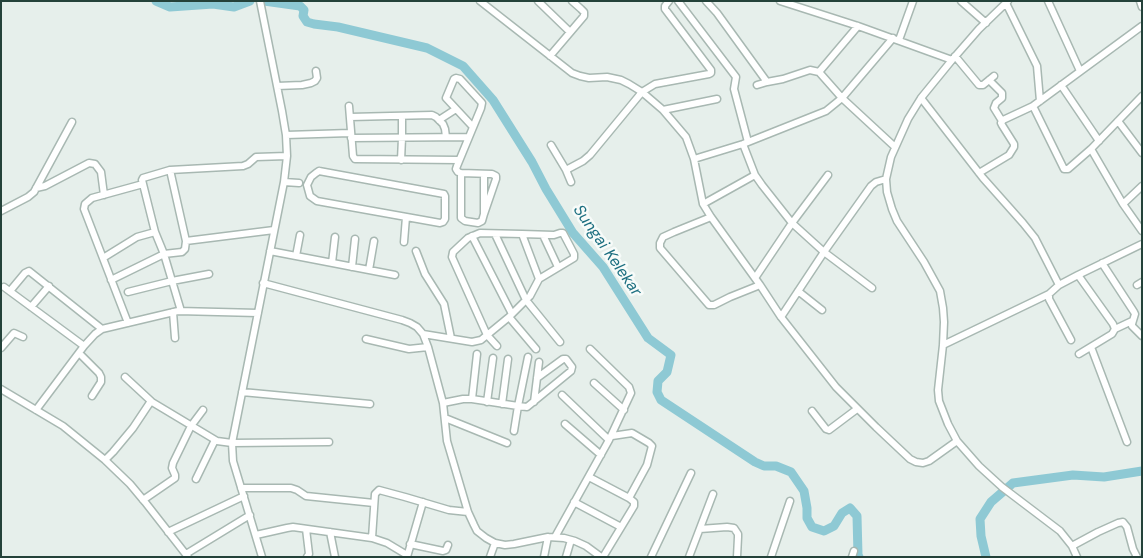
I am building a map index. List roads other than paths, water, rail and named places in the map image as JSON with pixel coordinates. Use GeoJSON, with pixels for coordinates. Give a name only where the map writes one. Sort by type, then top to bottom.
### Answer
{"type":"FeatureCollection","features":[{"type":"Feature","properties":{"kind":"street"},"geometry":{"type":"LineString","coordinates":[[480,1],[572,73],[589,78],[607,77],[621,80],[642,92],[663,110],[686,137],[694,159],[702,204],[781,317],[836,387],[910,459],[923,463],[929,461],[957,441]]}},
{"type":"Feature","properties":{"kind":"street"},"geometry":{"type":"LineString","coordinates":[[538,1],[570,32]]}},
{"type":"Feature","properties":{"kind":"street"},"geometry":{"type":"LineString","coordinates":[[550,56],[584,16],[584,12],[572,1]]}},
{"type":"Feature","properties":{"kind":"street"},"geometry":{"type":"LineString","coordinates":[[566,170],[590,155],[642,92],[655,84],[712,73],[712,70],[665,9],[669,1]]}},
{"type":"Feature","properties":{"kind":"street"},"geometry":{"type":"LineString","coordinates":[[678,1],[736,77],[734,89],[746,143],[755,175],[762,186],[792,223],[824,252],[872,288]]}},
{"type":"Feature","properties":{"kind":"street"},"geometry":{"type":"LineString","coordinates":[[706,1],[717,13],[767,82]]}},
{"type":"Feature","properties":{"kind":"street"},"geometry":{"type":"LineString","coordinates":[[780,1],[953,58],[981,86],[992,78],[1002,93],[1002,98],[996,103],[994,108],[1014,147],[1009,155],[979,173]]}},
{"type":"Feature","properties":{"kind":"street"},"geometry":{"type":"LineString","coordinates":[[694,159],[746,143],[829,109],[842,98],[896,39],[913,1]]}},
{"type":"Feature","properties":{"kind":"street"},"geometry":{"type":"LineString","coordinates":[[961,1],[986,23]]}},
{"type":"Feature","properties":{"kind":"street"},"geometry":{"type":"LineString","coordinates":[[1048,1],[1080,71]]}},
{"type":"Feature","properties":{"kind":"street"},"geometry":{"type":"LineString","coordinates":[[1140,1],[1142,7]]}},
{"type":"Feature","properties":{"kind":"street"},"geometry":{"type":"LineString","coordinates":[[1040,101],[1037,66],[1007,2],[953,58],[921,98],[908,119],[895,147],[886,179],[887,192],[897,221],[924,262],[940,291],[944,322],[938,390],[939,401],[948,424],[957,441],[979,466],[1002,487],[1060,531],[1072,546],[1077,557]]}},
{"type":"Feature","properties":{"kind":"street"},"geometry":{"type":"LineString","coordinates":[[261,5],[286,135],[287,156],[284,182],[232,443],[232,456],[262,557]]}},
{"type":"Feature","properties":{"kind":"street"},"geometry":{"type":"LineString","coordinates":[[819,72],[858,26]]}},
{"type":"Feature","properties":{"kind":"street"},"geometry":{"type":"LineString","coordinates":[[1002,121],[1033,106],[1142,26]]}},
{"type":"Feature","properties":{"kind":"street"},"geometry":{"type":"LineString","coordinates":[[757,85],[810,70],[819,72],[842,98],[895,147]]}},
{"type":"Feature","properties":{"kind":"street"},"geometry":{"type":"LineString","coordinates":[[277,86],[311,83],[315,81],[316,71]]}},
{"type":"Feature","properties":{"kind":"street"},"geometry":{"type":"LineString","coordinates":[[461,173],[461,218],[465,221],[480,222],[483,219],[496,179],[494,175],[461,173],[456,169],[481,108],[482,103],[456,78],[446,98],[473,127]]}},
{"type":"Feature","properties":{"kind":"street"},"geometry":{"type":"LineString","coordinates":[[1061,85],[1099,141]]}},
{"type":"Feature","properties":{"kind":"street"},"geometry":{"type":"LineString","coordinates":[[1033,106],[1064,168],[1070,168],[1142,96]]}},
{"type":"Feature","properties":{"kind":"street"},"geometry":{"type":"LineString","coordinates":[[663,110],[717,98]]}},
{"type":"Feature","properties":{"kind":"street"},"geometry":{"type":"LineString","coordinates":[[921,98],[979,173],[1035,238],[1060,286]]}},
{"type":"Feature","properties":{"kind":"street"},"geometry":{"type":"LineString","coordinates":[[349,106],[353,156],[355,159],[459,160]]}},
{"type":"Feature","properties":{"kind":"street"},"geometry":{"type":"LineString","coordinates":[[439,120],[456,109]]}},
{"type":"Feature","properties":{"kind":"street"},"geometry":{"type":"LineString","coordinates":[[350,117],[432,115],[444,127],[446,137]]}},
{"type":"Feature","properties":{"kind":"street"},"geometry":{"type":"LineString","coordinates":[[400,160],[402,116]]}},
{"type":"Feature","properties":{"kind":"street"},"geometry":{"type":"LineString","coordinates":[[1118,121],[1142,152]]}},
{"type":"Feature","properties":{"kind":"street"},"geometry":{"type":"LineString","coordinates":[[1,211],[28,197],[36,188],[72,122]]}},
{"type":"Feature","properties":{"kind":"street"},"geometry":{"type":"LineString","coordinates":[[286,135],[402,138],[468,137]]}},
{"type":"Feature","properties":{"kind":"street"},"geometry":{"type":"LineString","coordinates":[[551,145],[571,182]]}},
{"type":"Feature","properties":{"kind":"street"},"geometry":{"type":"LineString","coordinates":[[1091,149],[1123,204],[1142,231]]}},
{"type":"Feature","properties":{"kind":"street"},"geometry":{"type":"LineString","coordinates":[[181,311],[164,254],[155,232],[142,180],[144,177],[170,170],[243,166],[256,157],[287,156]]}},
{"type":"Feature","properties":{"kind":"street"},"geometry":{"type":"LineString","coordinates":[[36,188],[46,186],[89,163],[95,164],[101,172],[104,195]]}},
{"type":"Feature","properties":{"kind":"street"},"geometry":{"type":"LineString","coordinates":[[111,280],[164,254],[182,252],[185,249],[186,241],[170,170]]}},
{"type":"Feature","properties":{"kind":"street"},"geometry":{"type":"LineString","coordinates":[[284,182],[303,184],[316,172],[323,171],[445,195],[445,219],[442,222],[317,202],[310,196],[303,184]]}},
{"type":"Feature","properties":{"kind":"street"},"geometry":{"type":"LineString","coordinates":[[484,174],[484,214]]}},
{"type":"Feature","properties":{"kind":"street"},"geometry":{"type":"LineString","coordinates":[[702,204],[755,175]]}},
{"type":"Feature","properties":{"kind":"street"},"geometry":{"type":"LineString","coordinates":[[755,278],[792,223],[828,175]]}},
{"type":"Feature","properties":{"kind":"street"},"geometry":{"type":"LineString","coordinates":[[781,317],[871,186],[876,182],[886,179]]}},
{"type":"Feature","properties":{"kind":"street"},"geometry":{"type":"LineString","coordinates":[[128,323],[84,209],[85,204],[92,198],[143,184]]}},
{"type":"Feature","properties":{"kind":"street"},"geometry":{"type":"LineString","coordinates":[[1123,204],[1142,186]]}},
{"type":"Feature","properties":{"kind":"street"},"geometry":{"type":"LineString","coordinates":[[404,242],[406,217]]}},
{"type":"Feature","properties":{"kind":"street"},"geometry":{"type":"LineString","coordinates":[[711,217],[663,237],[660,242],[660,248],[709,305],[714,305],[760,285]]}},
{"type":"Feature","properties":{"kind":"street"},"geometry":{"type":"LineString","coordinates":[[186,241],[274,230]]}},
{"type":"Feature","properties":{"kind":"street"},"geometry":{"type":"LineString","coordinates":[[103,258],[137,237],[155,232]]}},
{"type":"Feature","properties":{"kind":"street"},"geometry":{"type":"LineString","coordinates":[[423,334],[477,342],[487,335],[530,296],[539,279],[574,258],[574,254],[563,233],[543,235],[482,233],[468,238],[454,251],[452,255],[487,335],[497,346]]}},
{"type":"Feature","properties":{"kind":"street"},"geometry":{"type":"LineString","coordinates":[[495,234],[526,300],[560,342]]}},
{"type":"Feature","properties":{"kind":"street"},"geometry":{"type":"LineString","coordinates":[[522,234],[539,279]]}},
{"type":"Feature","properties":{"kind":"street"},"geometry":{"type":"LineString","coordinates":[[296,256],[300,235]]}},
{"type":"Feature","properties":{"kind":"street"},"geometry":{"type":"LineString","coordinates":[[543,235],[558,267]]}},
{"type":"Feature","properties":{"kind":"street"},"geometry":{"type":"LineString","coordinates":[[472,236],[510,316],[536,349]]}},
{"type":"Feature","properties":{"kind":"street"},"geometry":{"type":"LineString","coordinates":[[332,263],[335,237]]}},
{"type":"Feature","properties":{"kind":"street"},"geometry":{"type":"LineString","coordinates":[[352,267],[355,239]]}},
{"type":"Feature","properties":{"kind":"street"},"geometry":{"type":"LineString","coordinates":[[369,270],[374,241]]}},
{"type":"Feature","properties":{"kind":"street"},"geometry":{"type":"LineString","coordinates":[[943,345],[1049,294],[1078,275],[1142,244]]}},
{"type":"Feature","properties":{"kind":"street"},"geometry":{"type":"LineString","coordinates":[[270,251],[395,275]]}},
{"type":"Feature","properties":{"kind":"street"},"geometry":{"type":"LineString","coordinates":[[416,251],[425,274],[444,304],[451,338]]}},
{"type":"Feature","properties":{"kind":"street"},"geometry":{"type":"LineString","coordinates":[[1079,354],[1112,334],[1115,329],[1132,321],[1135,316],[1102,264]]}},
{"type":"Feature","properties":{"kind":"street"},"geometry":{"type":"LineString","coordinates":[[84,346],[7,289],[27,272],[31,272],[102,329]]}},
{"type":"Feature","properties":{"kind":"street"},"geometry":{"type":"LineString","coordinates":[[128,292],[209,274]]}},
{"type":"Feature","properties":{"kind":"street"},"geometry":{"type":"LineString","coordinates":[[1078,275],[1115,329]]}},
{"type":"Feature","properties":{"kind":"street"},"geometry":{"type":"LineString","coordinates":[[264,283],[410,322],[423,334],[443,403],[448,441],[468,512],[478,531],[486,538],[495,543],[509,545],[551,537],[570,540],[586,546],[601,556],[635,504],[629,498],[589,477]]}},
{"type":"Feature","properties":{"kind":"street"},"geometry":{"type":"LineString","coordinates":[[32,307],[49,286]]}},
{"type":"Feature","properties":{"kind":"street"},"geometry":{"type":"LineString","coordinates":[[798,291],[822,310]]}},
{"type":"Feature","properties":{"kind":"street"},"geometry":{"type":"LineString","coordinates":[[1049,294],[1049,299],[1071,340]]}},
{"type":"Feature","properties":{"kind":"street"},"geometry":{"type":"LineString","coordinates":[[36,410],[84,346],[94,334],[102,329],[181,311],[258,313]]}},
{"type":"Feature","properties":{"kind":"street"},"geometry":{"type":"LineString","coordinates":[[173,312],[175,338]]}},
{"type":"Feature","properties":{"kind":"street"},"geometry":{"type":"LineString","coordinates":[[1132,321],[1132,326],[1142,336]]}},
{"type":"Feature","properties":{"kind":"street"},"geometry":{"type":"LineString","coordinates":[[1,348],[14,333],[23,337]]}},
{"type":"Feature","properties":{"kind":"street"},"geometry":{"type":"LineString","coordinates":[[366,339],[409,350],[428,347]]}},
{"type":"Feature","properties":{"kind":"street"},"geometry":{"type":"LineString","coordinates":[[1091,347],[1127,442]]}},
{"type":"Feature","properties":{"kind":"street"},"geometry":{"type":"LineString","coordinates":[[544,557],[551,537],[574,502],[611,438],[630,396],[630,390],[590,349]]}},
{"type":"Feature","properties":{"kind":"street"},"geometry":{"type":"LineString","coordinates":[[79,353],[101,377],[101,382],[92,396]]}},
{"type":"Feature","properties":{"kind":"street"},"geometry":{"type":"LineString","coordinates":[[472,399],[477,354]]}},
{"type":"Feature","properties":{"kind":"street"},"geometry":{"type":"LineString","coordinates":[[514,431],[528,357]]}},
{"type":"Feature","properties":{"kind":"street"},"geometry":{"type":"LineString","coordinates":[[487,402],[493,358]]}},
{"type":"Feature","properties":{"kind":"street"},"geometry":{"type":"LineString","coordinates":[[443,403],[472,399],[527,407],[571,371],[572,367],[566,359],[562,359],[537,378]]}},
{"type":"Feature","properties":{"kind":"street"},"geometry":{"type":"LineString","coordinates":[[502,404],[508,360]]}},
{"type":"Feature","properties":{"kind":"street"},"geometry":{"type":"LineString","coordinates":[[534,402],[539,362]]}},
{"type":"Feature","properties":{"kind":"street"},"geometry":{"type":"LineString","coordinates":[[125,377],[151,401],[215,440],[232,443],[330,442]]}},
{"type":"Feature","properties":{"kind":"street"},"geometry":{"type":"LineString","coordinates":[[594,383],[624,410]]}},
{"type":"Feature","properties":{"kind":"street"},"geometry":{"type":"LineString","coordinates":[[1,389],[63,426],[105,460],[130,484],[187,556],[250,515]]}},
{"type":"Feature","properties":{"kind":"street"},"geometry":{"type":"LineString","coordinates":[[242,392],[370,404]]}},
{"type":"Feature","properties":{"kind":"street"},"geometry":{"type":"LineString","coordinates":[[562,395],[611,438]]}},
{"type":"Feature","properties":{"kind":"street"},"geometry":{"type":"LineString","coordinates":[[105,460],[138,421],[151,401]]}},
{"type":"Feature","properties":{"kind":"street"},"geometry":{"type":"LineString","coordinates":[[812,411],[826,429],[829,430],[857,409]]}},
{"type":"Feature","properties":{"kind":"street"},"geometry":{"type":"LineString","coordinates":[[143,500],[174,478],[172,466],[192,426],[203,410]]}},
{"type":"Feature","properties":{"kind":"street"},"geometry":{"type":"LineString","coordinates":[[445,418],[507,444]]}},
{"type":"Feature","properties":{"kind":"street"},"geometry":{"type":"LineString","coordinates":[[565,424],[601,455]]}},
{"type":"Feature","properties":{"kind":"street"},"geometry":{"type":"LineString","coordinates":[[611,438],[632,434],[652,446],[648,464],[629,498]]}},
{"type":"Feature","properties":{"kind":"street"},"geometry":{"type":"LineString","coordinates":[[196,479],[215,440]]}},
{"type":"Feature","properties":{"kind":"street"},"geometry":{"type":"LineString","coordinates":[[651,557],[691,473]]}},
{"type":"Feature","properties":{"kind":"street"},"geometry":{"type":"LineString","coordinates":[[241,488],[291,488],[306,496],[374,503]]}},
{"type":"Feature","properties":{"kind":"street"},"geometry":{"type":"LineString","coordinates":[[372,538],[375,494],[379,490],[449,510],[468,512]]}},
{"type":"Feature","properties":{"kind":"street"},"geometry":{"type":"LineString","coordinates":[[689,557],[713,494]]}},
{"type":"Feature","properties":{"kind":"street"},"geometry":{"type":"LineString","coordinates":[[168,532],[244,496]]}},
{"type":"Feature","properties":{"kind":"street"},"geometry":{"type":"LineString","coordinates":[[771,557],[790,501]]}},
{"type":"Feature","properties":{"kind":"street"},"geometry":{"type":"LineString","coordinates":[[256,535],[287,528],[330,532],[372,538],[387,543],[407,556],[423,502]]}},
{"type":"Feature","properties":{"kind":"street"},"geometry":{"type":"LineString","coordinates":[[574,502],[621,527]]}},
{"type":"Feature","properties":{"kind":"street"},"geometry":{"type":"LineString","coordinates":[[1072,546],[1098,532],[1123,522],[1127,527],[1136,556]]}},
{"type":"Feature","properties":{"kind":"street"},"geometry":{"type":"LineString","coordinates":[[700,529],[734,528],[738,534],[738,557]]}},
{"type":"Feature","properties":{"kind":"street"},"geometry":{"type":"LineString","coordinates":[[306,529],[309,554],[307,557]]}},
{"type":"Feature","properties":{"kind":"street"},"geometry":{"type":"LineString","coordinates":[[330,532],[335,557]]}},
{"type":"Feature","properties":{"kind":"street"},"geometry":{"type":"LineString","coordinates":[[566,557],[570,540]]}},
{"type":"Feature","properties":{"kind":"street"},"geometry":{"type":"LineString","coordinates":[[490,557],[495,543]]}},
{"type":"Feature","properties":{"kind":"street"},"geometry":{"type":"LineString","coordinates":[[410,544],[443,551],[446,550],[448,545]]}},
{"type":"Feature","properties":{"kind":"waterway","name":"Sungai Kelekar"},"geometry":{"type":"LineString","coordinates":[[156,1],[170,7],[213,4],[234,7],[250,1]]}},
{"type":"Feature","properties":{"kind":"waterway","name":"Sungai Kelekar"},"geometry":{"type":"LineString","coordinates":[[264,1],[300,6],[304,10],[303,16],[307,22],[338,27],[427,48],[463,66],[493,100],[573,233],[603,267],[648,338],[671,355],[667,372],[658,381],[657,392],[661,400],[755,462],[764,466],[776,466],[791,472],[804,491],[807,518],[812,527],[824,531],[834,526],[842,513],[850,508],[857,516],[859,557]]}},
{"type":"Feature","properties":{"kind":"waterway","name":"Sungai Kelekar"},"geometry":{"type":"LineString","coordinates":[[986,557],[981,536],[980,519],[991,502],[1013,483],[1073,475],[1104,477],[1142,471]]}}]}
